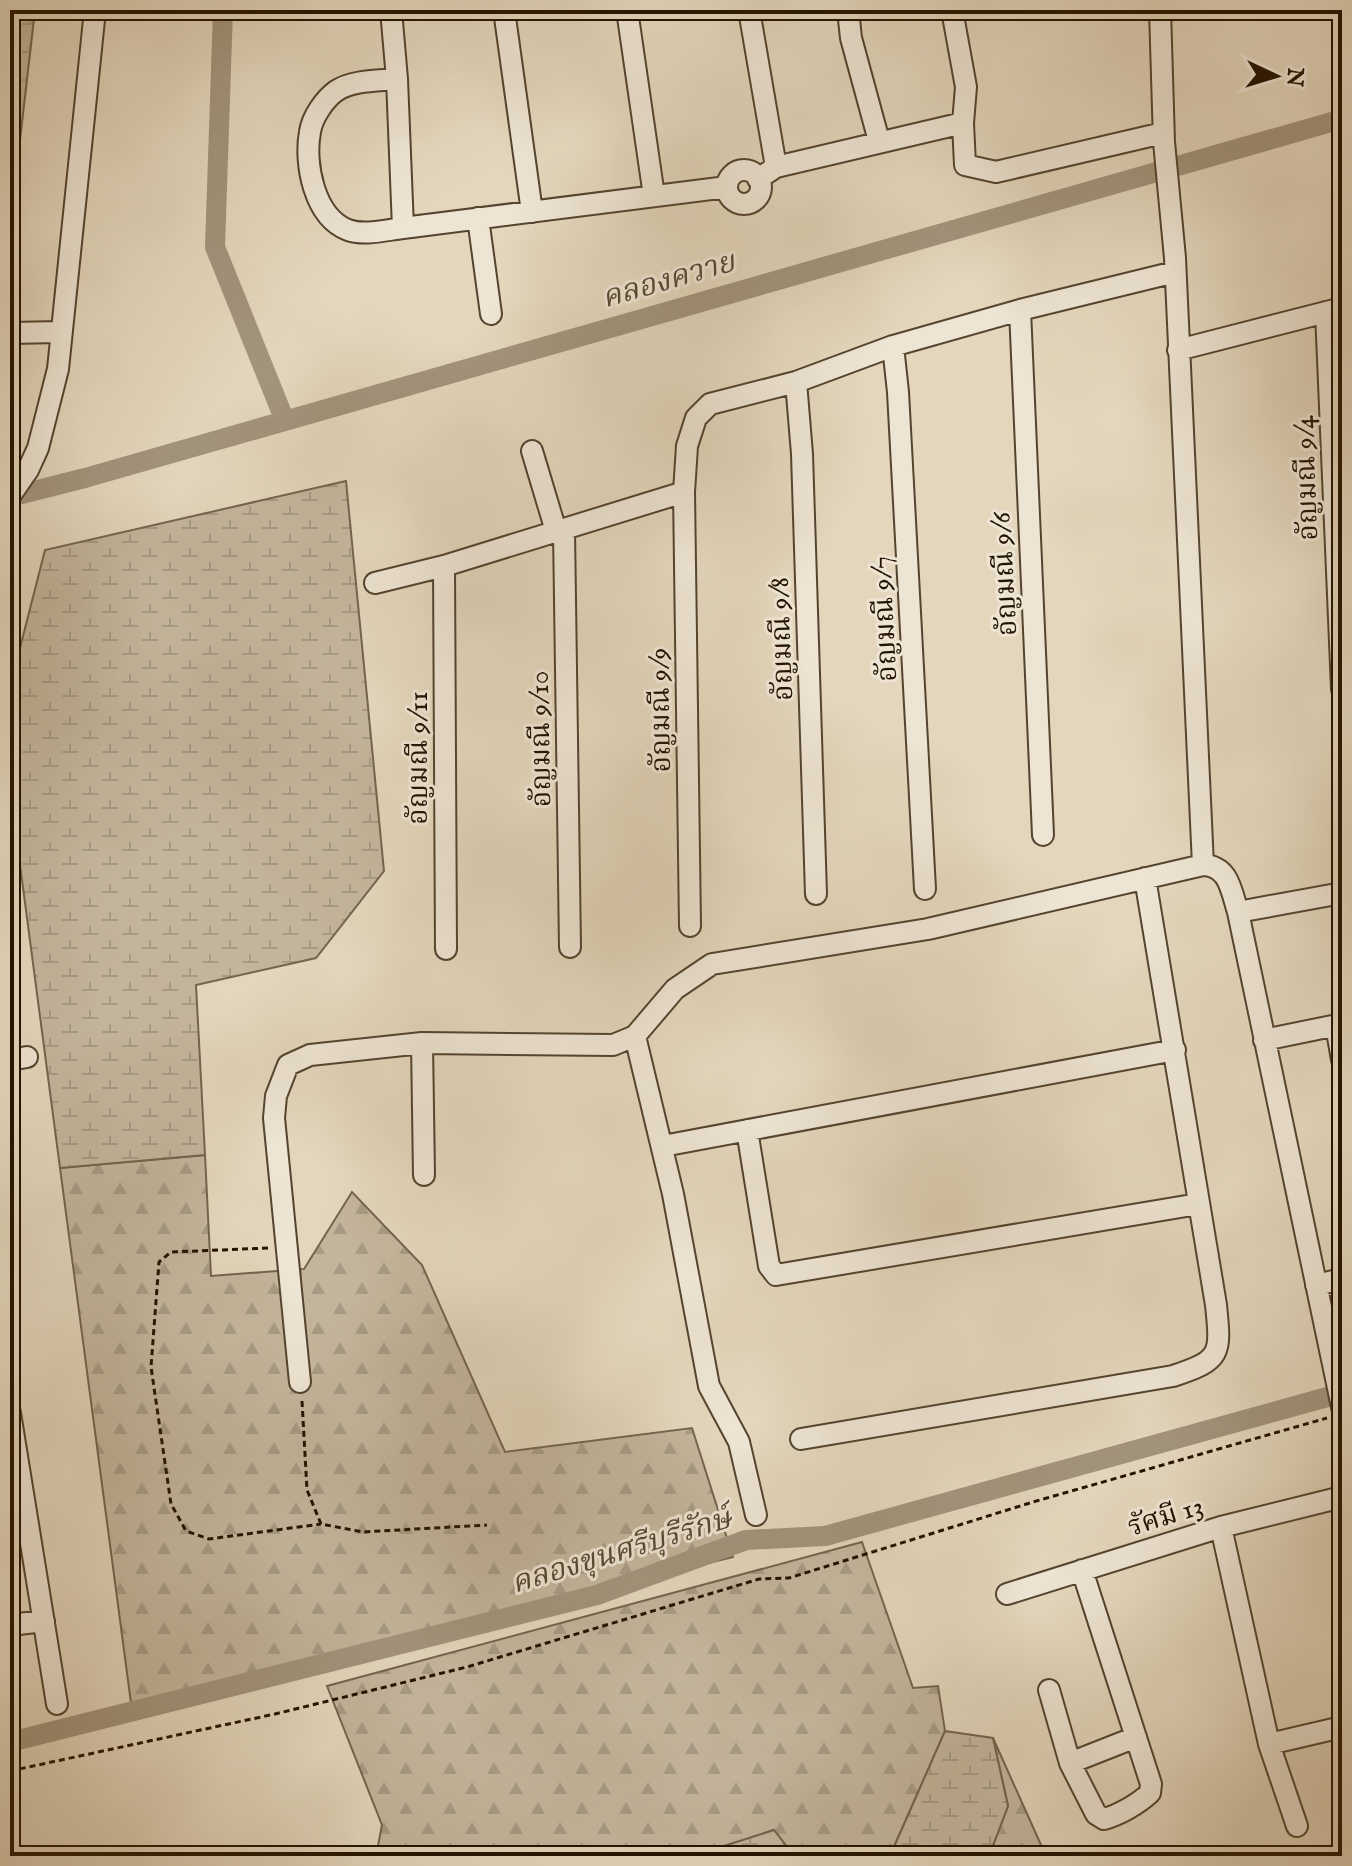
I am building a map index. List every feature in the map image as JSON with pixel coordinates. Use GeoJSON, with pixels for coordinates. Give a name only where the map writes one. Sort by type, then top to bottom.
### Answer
{"type":"FeatureCollection","features":[{"type":"Feature","properties":{"kind":"street"},"geometry":{"type":"LineString","coordinates":[[10,496],[28,470],[38,448],[58,369],[95,10]]}},
{"type":"Feature","properties":{"kind":"street"},"geometry":{"type":"LineString","coordinates":[[391,10],[403,228]]}},
{"type":"Feature","properties":{"kind":"street"},"geometry":{"type":"LineString","coordinates":[[504,10],[532,212]]}},
{"type":"Feature","properties":{"kind":"street"},"geometry":{"type":"LineString","coordinates":[[627,10],[654,196]]}},
{"type":"Feature","properties":{"kind":"street"},"geometry":{"type":"LineString","coordinates":[[749,10],[776,167]]}},
{"type":"Feature","properties":{"kind":"street"},"geometry":{"type":"LineString","coordinates":[[848,10],[851,38],[879,141]]}},
{"type":"Feature","properties":{"kind":"street"},"geometry":{"type":"LineString","coordinates":[[952,10],[966,87],[963,123],[965,165],[996,172],[1163,133]]}},
{"type":"Feature","properties":{"kind":"street"},"geometry":{"type":"LineString","coordinates":[[1160,10],[1163,133],[1175,265],[1203,865]]}},
{"type":"Feature","properties":{"kind":"street"},"geometry":{"type":"LineString","coordinates":[[397,79],[357,83],[338,90],[322,105],[310,129],[308,161],[319,200],[332,219],[347,230],[365,232],[403,228],[727,187],[734,201],[749,203],[758,196],[758,179],[776,167],[963,123]]}},
{"type":"Feature","properties":{"kind":"street"},"geometry":{"type":"LineString","coordinates":[[478,218],[491,314]]}},
{"type":"Feature","properties":{"kind":"street","name":"อัญมณี 9/9"},"geometry":{"type":"LineString","coordinates":[[690,926],[684,492],[687,446],[696,418],[710,404],[796,382],[893,346],[1175,265]]}},
{"type":"Feature","properties":{"kind":"street","name":"อัญมณี 9/6"},"geometry":{"type":"LineString","coordinates":[[1020,310],[1043,835]]}},
{"type":"Feature","properties":{"kind":"street"},"geometry":{"type":"LineString","coordinates":[[1178,350],[1334,310]]}},
{"type":"Feature","properties":{"kind":"street","name":"อัญมณี 9/4"},"geometry":{"type":"LineString","coordinates":[[1334,310],[1342,689]]}},
{"type":"Feature","properties":{"kind":"street"},"geometry":{"type":"LineString","coordinates":[[10,333],[60,332]]}},
{"type":"Feature","properties":{"kind":"street","name":"อัญมณี 9/7"},"geometry":{"type":"LineString","coordinates":[[893,346],[925,889]]}},
{"type":"Feature","properties":{"kind":"street","name":"อัญมณี 9/8"},"geometry":{"type":"LineString","coordinates":[[796,382],[802,454],[816,894]]}},
{"type":"Feature","properties":{"kind":"street","name":"อัญมณี 9/10"},"geometry":{"type":"LineString","coordinates":[[532,451],[560,531],[570,947]]}},
{"type":"Feature","properties":{"kind":"street"},"geometry":{"type":"LineString","coordinates":[[375,583],[444,566],[684,492]]}},
{"type":"Feature","properties":{"kind":"street","name":"อัญมณี 9/11"},"geometry":{"type":"LineString","coordinates":[[444,566],[446,949]]}},
{"type":"Feature","properties":{"kind":"street"},"geometry":{"type":"LineString","coordinates":[[300,1382],[274,1118],[276,1096],[288,1065],[310,1055],[422,1043],[613,1045],[635,1036],[675,989],[712,964],[928,929],[1203,865],[1215,865],[1226,874],[1238,912],[1336,1384],[1335,1412]]}},
{"type":"Feature","properties":{"kind":"street"},"geometry":{"type":"LineString","coordinates":[[801,1439],[1173,1376],[1202,1367],[1217,1353],[1220,1340],[1145,878]]}},
{"type":"Feature","properties":{"kind":"street"},"geometry":{"type":"LineString","coordinates":[[1238,912],[1342,893]]}},
{"type":"Feature","properties":{"kind":"street"},"geometry":{"type":"LineString","coordinates":[[1264,1040],[1339,1024],[1342,1060]]}},
{"type":"Feature","properties":{"kind":"street"},"geometry":{"type":"LineString","coordinates":[[635,1036],[663,1146],[709,1386],[739,1442],[756,1515]]}},
{"type":"Feature","properties":{"kind":"street"},"geometry":{"type":"LineString","coordinates":[[422,1043],[424,1175]]}},
{"type":"Feature","properties":{"kind":"street"},"geometry":{"type":"LineString","coordinates":[[663,1146],[1175,1050]]}},
{"type":"Feature","properties":{"kind":"street"},"geometry":{"type":"LineString","coordinates":[[747,1130],[769,1266],[776,1275],[1198,1204]]}},
{"type":"Feature","properties":{"kind":"street"},"geometry":{"type":"LineString","coordinates":[[1316,1285],[1342,1279]]}},
{"type":"Feature","properties":{"kind":"street"},"geometry":{"type":"LineString","coordinates":[[10,1413],[57,1704]]}},
{"type":"Feature","properties":{"kind":"street","name":"รัศมี 13"},"geometry":{"type":"LineString","coordinates":[[1007,1594],[1221,1527],[1342,1497]]}},
{"type":"Feature","properties":{"kind":"street"},"geometry":{"type":"LineString","coordinates":[[1221,1527],[1269,1744],[1297,1826]]}},
{"type":"Feature","properties":{"kind":"street"},"geometry":{"type":"LineString","coordinates":[[1049,1690],[1070,1763],[1096,1814],[1104,1819],[1111,1817],[1150,1793],[1151,1784],[1082,1570]]}},
{"type":"Feature","properties":{"kind":"street"},"geometry":{"type":"LineString","coordinates":[[10,1625],[44,1621]]}},
{"type":"Feature","properties":{"kind":"street"},"geometry":{"type":"LineString","coordinates":[[1269,1744],[1342,1727]]}},
{"type":"Feature","properties":{"kind":"street"},"geometry":{"type":"LineString","coordinates":[[1070,1763],[1136,1737]]}},
{"type":"Feature","properties":{"kind":"path"},"geometry":{"type":"LineString","coordinates":[[288,1248],[171,1252],[159,1262],[151,1367],[171,1504],[186,1531],[209,1539],[321,1524],[363,1532],[487,1525]]}},
{"type":"Feature","properties":{"kind":"path"},"geometry":{"type":"LineString","coordinates":[[300,1382],[307,1490],[321,1524]]}},
{"type":"Feature","properties":{"kind":"path"},"geometry":{"type":"LineString","coordinates":[[10,1771],[275,1714],[467,1667],[759,1579],[789,1578],[1335,1412]]}},
{"type":"Feature","properties":{"kind":"green space"},"geometry":{"type":"Polygon","coordinates":[[[10,10],[35,10],[10,227],[10,10]]]}},
{"type":"Feature","properties":{"kind":"green space"},"geometry":{"type":"Polygon","coordinates":[[[346,481],[384,871],[316,958],[196,985],[205,1155],[60,1168],[10,789],[10,687],[45,550],[346,481]]]}},
{"type":"Feature","properties":{"kind":"green space"},"geometry":{"type":"Polygon","coordinates":[[[205,1155],[211,1276],[304,1269],[352,1192],[422,1265],[505,1452],[692,1428],[733,1557],[131,1703],[60,1168],[205,1155]]]}},
{"type":"Feature","properties":{"kind":"green space"},"geometry":{"type":"Polygon","coordinates":[[[862,1542],[913,1688],[938,1686],[945,1731],[890,1856],[794,1856],[774,1830],[693,1856],[376,1856],[382,1825],[327,1686],[862,1542]]]}},
{"type":"Feature","properties":{"kind":"green space"},"geometry":{"type":"Polygon","coordinates":[[[945,1731],[993,1738],[1008,1806],[989,1856],[890,1856],[945,1731]]]}},
{"type":"Feature","properties":{"kind":"green space"},"geometry":{"type":"Polygon","coordinates":[[[993,1738],[1046,1856],[989,1856],[1008,1806],[993,1738]]]}},
{"type":"Feature","properties":{"kind":"green space"},"geometry":{"type":"Polygon","coordinates":[[[774,1830],[794,1856],[693,1856],[774,1830]]]}},
{"type":"Feature","properties":{"kind":"waterway"},"geometry":{"type":"LineString","coordinates":[[223,10],[215,247],[285,421]]}},
{"type":"Feature","properties":{"kind":"waterway","name":"คลองควาย"},"geometry":{"type":"LineString","coordinates":[[10,497],[1342,119]]}},
{"type":"Feature","properties":{"kind":"waterway","name":"คลองขุนศรีบุรีรักษ์"},"geometry":{"type":"LineString","coordinates":[[10,1742],[597,1595],[746,1540],[825,1536],[1342,1393]]}}]}
